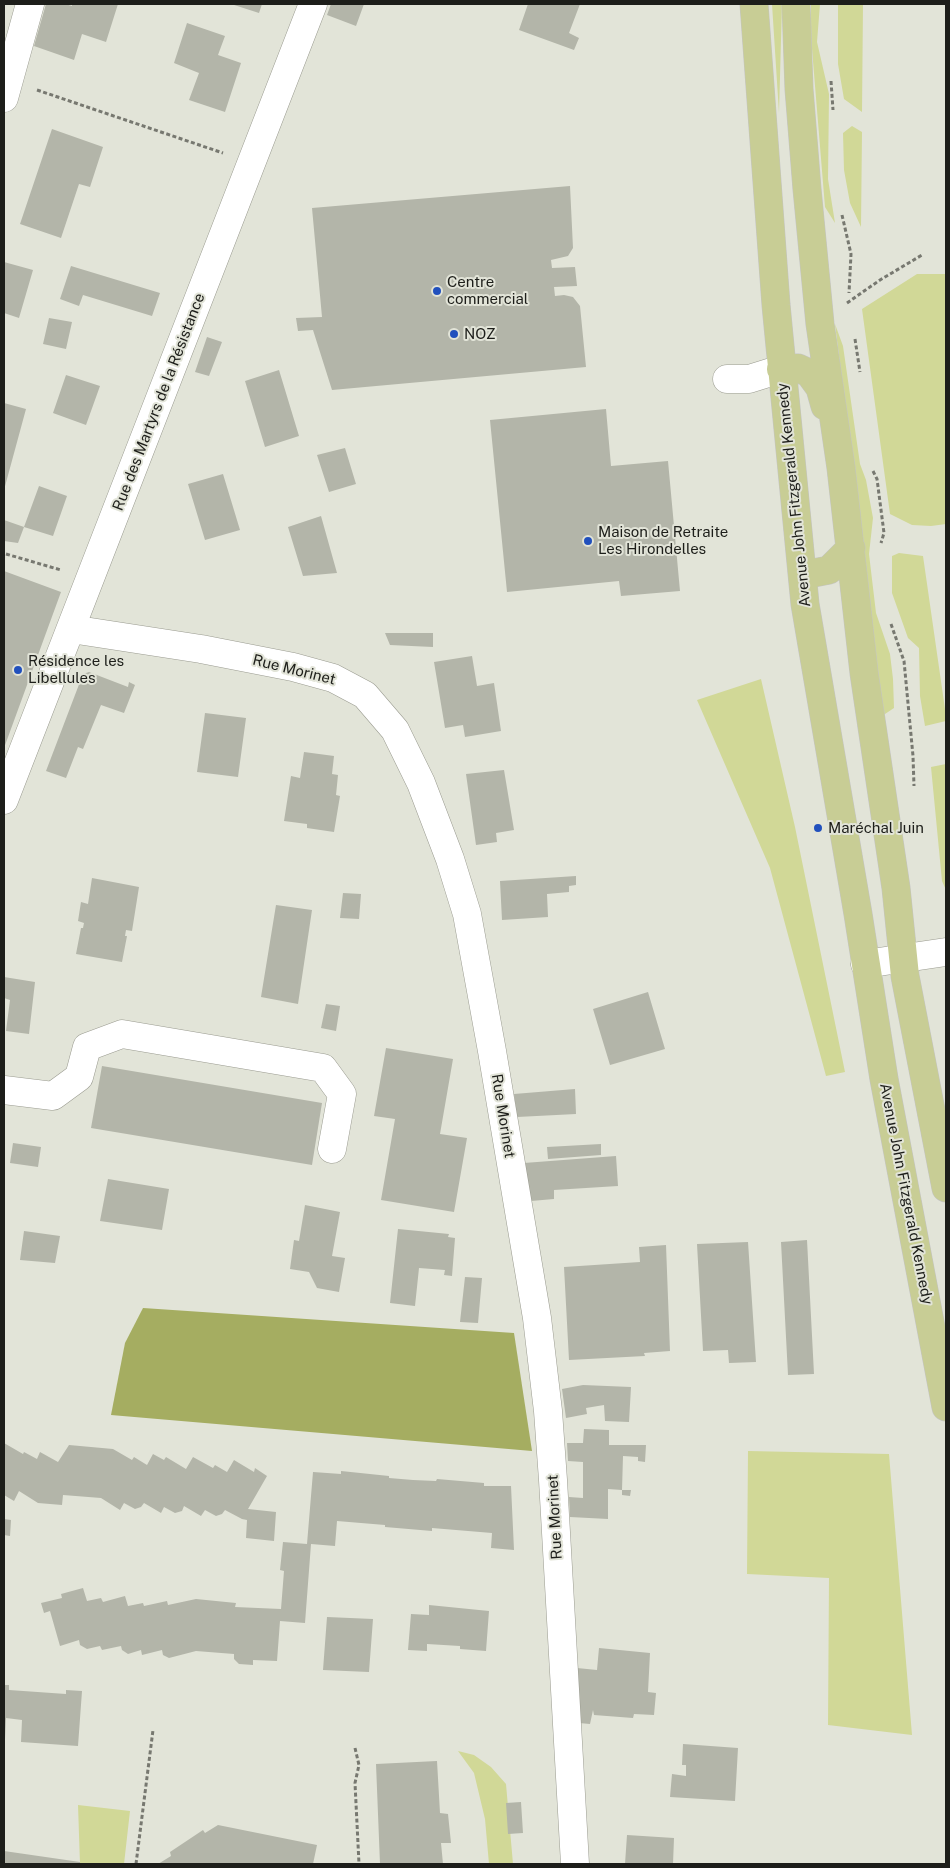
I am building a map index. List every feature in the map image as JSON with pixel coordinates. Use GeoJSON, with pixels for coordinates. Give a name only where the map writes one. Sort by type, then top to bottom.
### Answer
{"type":"FeatureCollection","features":[{"type":"Feature","properties":{"kind":"main road","name":"Avenue John Fitzgerald Kennedy"},"geometry":{"type":"LineString","coordinates":[[754,4],[781,369],[810,639],[858,914],[884,1079],[946,1407]]}},
{"type":"Feature","properties":{"kind":"main road"},"geometry":{"type":"LineString","coordinates":[[796,4],[799,89],[820,324],[841,468],[864,673],[896,888],[904,967],[946,1188]]}},
{"type":"Feature","properties":{"kind":"main road"},"geometry":{"type":"LineString","coordinates":[[781,369],[798,368],[808,373],[820,388],[841,468]]}},
{"type":"Feature","properties":{"kind":"main road"},"geometry":{"type":"LineString","coordinates":[[803,575],[829,570],[850,548]]}},
{"type":"Feature","properties":{"kind":"street"},"geometry":{"type":"LineString","coordinates":[[6,92],[30,4]]}},
{"type":"Feature","properties":{"kind":"street","name":"Rue des Martyrs de la Résistance"},"geometry":{"type":"LineString","coordinates":[[4,800],[313,4]]}},
{"type":"Feature","properties":{"kind":"street"},"geometry":{"type":"LineString","coordinates":[[727,380],[749,380],[781,369]]}},
{"type":"Feature","properties":{"kind":"street","name":"Rue Morinet"},"geometry":{"type":"LineString","coordinates":[[71,629],[201,649],[293,667],[333,678],[364,695],[395,730],[421,783],[450,859],[468,914],[537,1318],[553,1473],[575,1864]]}},
{"type":"Feature","properties":{"kind":"street"},"geometry":{"type":"LineString","coordinates":[[866,973],[904,967],[946,952]]}},
{"type":"Feature","properties":{"kind":"street"},"geometry":{"type":"LineString","coordinates":[[904,967],[946,969]]}},
{"type":"Feature","properties":{"kind":"street"},"geometry":{"type":"LineString","coordinates":[[4,1090],[53,1096],[79,1077],[87,1047],[122,1034],[323,1068],[342,1094],[332,1150]]}},
{"type":"Feature","properties":{"kind":"path"},"geometry":{"type":"LineString","coordinates":[[830,77],[833,113]]}},
{"type":"Feature","properties":{"kind":"path"},"geometry":{"type":"LineString","coordinates":[[6,92],[25,86],[252,163]]}},
{"type":"Feature","properties":{"kind":"path"},"geometry":{"type":"LineString","coordinates":[[840,206],[850,254],[849,304],[880,280],[922,256]]}},
{"type":"Feature","properties":{"kind":"path"},"geometry":{"type":"LineString","coordinates":[[854,330],[860,374]]}},
{"type":"Feature","properties":{"kind":"path"},"geometry":{"type":"LineString","coordinates":[[869,462],[877,479],[884,532],[880,548]]}},
{"type":"Feature","properties":{"kind":"path"},"geometry":{"type":"LineString","coordinates":[[6,554],[90,579]]}},
{"type":"Feature","properties":{"kind":"path"},"geometry":{"type":"LineString","coordinates":[[889,620],[904,661],[913,756],[914,796]]}},
{"type":"Feature","properties":{"kind":"path"},"geometry":{"type":"LineString","coordinates":[[136,1864],[153,1730]]}},
{"type":"Feature","properties":{"kind":"path"},"geometry":{"type":"LineString","coordinates":[[356,1748],[360,1765],[355,1783],[359,1864]]}},
{"type":"Feature","properties":{"kind":"green space"},"geometry":{"type":"Polygon","coordinates":[[[772,4],[782,4],[779,113],[772,4]]]}},
{"type":"Feature","properties":{"kind":"green space"},"geometry":{"type":"Polygon","coordinates":[[[811,4],[820,4],[817,42],[829,94],[828,179],[835,223],[825,207],[811,37],[811,4]]]}},
{"type":"Feature","properties":{"kind":"green space"},"geometry":{"type":"Polygon","coordinates":[[[838,4],[863,4],[862,112],[844,99],[838,64],[838,4]]]}},
{"type":"Feature","properties":{"kind":"green space"},"geometry":{"type":"Polygon","coordinates":[[[852,126],[862,132],[861,227],[850,203],[844,170],[843,133],[852,126]]]}},
{"type":"Feature","properties":{"kind":"green space"},"geometry":{"type":"Polygon","coordinates":[[[917,274],[946,274],[946,524],[931,526],[912,525],[890,514],[862,309],[917,274]]]}},
{"type":"Feature","properties":{"kind":"green space"},"geometry":{"type":"Polygon","coordinates":[[[835,324],[843,346],[860,464],[866,480],[873,518],[869,554],[876,613],[890,654],[893,679],[894,708],[882,716],[835,324]]]}},
{"type":"Feature","properties":{"kind":"green space"},"geometry":{"type":"Polygon","coordinates":[[[899,553],[923,556],[946,716],[946,721],[925,726],[920,696],[919,648],[908,638],[892,593],[892,556],[899,553]]]}},
{"type":"Feature","properties":{"kind":"green space"},"geometry":{"type":"Polygon","coordinates":[[[761,679],[795,827],[845,1072],[826,1076],[770,868],[697,700],[761,679]]]}},
{"type":"Feature","properties":{"kind":"green space"},"geometry":{"type":"Polygon","coordinates":[[[946,764],[946,890],[942,881],[931,767],[946,764]]]}},
{"type":"Feature","properties":{"kind":"green space"},"geometry":{"type":"Polygon","coordinates":[[[143,1308],[514,1333],[532,1451],[111,1415],[125,1343],[143,1308]]]}},
{"type":"Feature","properties":{"kind":"green space"},"geometry":{"type":"Polygon","coordinates":[[[748,1451],[889,1454],[912,1735],[828,1725],[829,1578],[747,1574],[748,1451]]]}},
{"type":"Feature","properties":{"kind":"green space"},"geometry":{"type":"Polygon","coordinates":[[[458,1751],[474,1755],[491,1767],[506,1784],[513,1864],[489,1864],[485,1819],[474,1773],[458,1751]]]}},
{"type":"Feature","properties":{"kind":"green space"},"geometry":{"type":"Polygon","coordinates":[[[78,1805],[130,1811],[124,1864],[80,1864],[78,1805]]]}},
{"type":"Feature","properties":{"kind":"building"},"geometry":{"type":"Polygon","coordinates":[[[46,4],[72,6],[72,4],[118,4],[106,42],[82,34],[74,60],[34,46],[46,4]]]}},
{"type":"Feature","properties":{"kind":"building"},"geometry":{"type":"Polygon","coordinates":[[[231,4],[262,4],[259,13],[231,4]]]}},
{"type":"Feature","properties":{"kind":"building"},"geometry":{"type":"Polygon","coordinates":[[[331,4],[364,4],[356,26],[327,15],[331,4]]]}},
{"type":"Feature","properties":{"kind":"building"},"geometry":{"type":"Polygon","coordinates":[[[528,4],[580,4],[569,33],[579,38],[574,50],[519,30],[528,4]]]}},
{"type":"Feature","properties":{"kind":"building"},"geometry":{"type":"Polygon","coordinates":[[[187,23],[225,36],[218,55],[241,63],[225,112],[189,100],[199,73],[174,63],[187,23]]]}},
{"type":"Feature","properties":{"kind":"building"},"geometry":{"type":"Polygon","coordinates":[[[52,129],[103,147],[90,187],[79,184],[61,238],[20,224],[52,129]]]}},
{"type":"Feature","properties":{"kind":"building","name":"Centre commercial"},"geometry":{"type":"Polygon","coordinates":[[[570,186],[573,248],[568,256],[551,260],[552,268],[575,267],[577,286],[554,287],[555,296],[573,297],[580,306],[586,367],[332,390],[313,330],[298,331],[296,318],[322,317],[312,208],[570,186]]]}},
{"type":"Feature","properties":{"kind":"building"},"geometry":{"type":"Polygon","coordinates":[[[4,262],[33,270],[19,318],[4,313],[4,262]]]}},
{"type":"Feature","properties":{"kind":"building"},"geometry":{"type":"Polygon","coordinates":[[[71,266],[160,293],[152,316],[83,295],[79,306],[60,299],[71,266]]]}},
{"type":"Feature","properties":{"kind":"building"},"geometry":{"type":"Polygon","coordinates":[[[49,318],[72,322],[66,349],[43,344],[49,318]]]}},
{"type":"Feature","properties":{"kind":"building"},"geometry":{"type":"Polygon","coordinates":[[[207,337],[222,342],[209,376],[195,372],[207,337]]]}},
{"type":"Feature","properties":{"kind":"building"},"geometry":{"type":"Polygon","coordinates":[[[279,370],[299,436],[265,447],[245,381],[279,370]]]}},
{"type":"Feature","properties":{"kind":"building"},"geometry":{"type":"Polygon","coordinates":[[[66,375],[100,386],[86,425],[53,413],[66,375]]]}},
{"type":"Feature","properties":{"kind":"building"},"geometry":{"type":"Polygon","coordinates":[[[4,403],[26,409],[4,490],[4,403]]]}},
{"type":"Feature","properties":{"kind":"building","name":"Maison de Retraite Les Hirondelles"},"geometry":{"type":"Polygon","coordinates":[[[606,409],[611,466],[668,461],[680,591],[621,596],[619,581],[507,592],[490,420],[606,409]]]}},
{"type":"Feature","properties":{"kind":"building"},"geometry":{"type":"Polygon","coordinates":[[[345,448],[356,484],[329,492],[317,455],[345,448]]]}},
{"type":"Feature","properties":{"kind":"building"},"geometry":{"type":"Polygon","coordinates":[[[223,474],[240,530],[205,540],[188,484],[223,474]]]}},
{"type":"Feature","properties":{"kind":"building"},"geometry":{"type":"Polygon","coordinates":[[[39,486],[67,496],[53,536],[24,527],[39,486]]]}},
{"type":"Feature","properties":{"kind":"building"},"geometry":{"type":"Polygon","coordinates":[[[321,516],[337,573],[303,576],[288,527],[321,516]]]}},
{"type":"Feature","properties":{"kind":"building"},"geometry":{"type":"Polygon","coordinates":[[[4,520],[24,527],[18,543],[4,541],[4,520]]]}},
{"type":"Feature","properties":{"kind":"building","name":"Résidence les Libellules"},"geometry":{"type":"Polygon","coordinates":[[[4,571],[61,592],[4,748],[4,571]]]}},
{"type":"Feature","properties":{"kind":"building"},"geometry":{"type":"Polygon","coordinates":[[[385,633],[433,633],[433,647],[390,645],[385,633]]]}},
{"type":"Feature","properties":{"kind":"building"},"geometry":{"type":"Polygon","coordinates":[[[472,656],[477,686],[494,683],[501,731],[465,737],[463,725],[445,728],[434,662],[472,656]]]}},
{"type":"Feature","properties":{"kind":"building"},"geometry":{"type":"Polygon","coordinates":[[[89,672],[128,687],[129,682],[135,685],[124,713],[101,705],[83,749],[78,747],[66,778],[46,771],[83,674],[89,672]]]}},
{"type":"Feature","properties":{"kind":"building"},"geometry":{"type":"Polygon","coordinates":[[[205,713],[246,718],[238,777],[197,772],[205,713]]]}},
{"type":"Feature","properties":{"kind":"building"},"geometry":{"type":"Polygon","coordinates":[[[304,752],[334,756],[332,774],[338,775],[336,795],[340,796],[334,832],[307,828],[307,824],[284,821],[291,776],[300,778],[304,752]]]}},
{"type":"Feature","properties":{"kind":"building"},"geometry":{"type":"Polygon","coordinates":[[[504,770],[514,830],[496,833],[497,842],[476,845],[466,774],[504,770]]]}},
{"type":"Feature","properties":{"kind":"building"},"geometry":{"type":"Polygon","coordinates":[[[576,876],[576,885],[569,886],[569,892],[547,894],[548,917],[502,920],[500,881],[576,876]]]}},
{"type":"Feature","properties":{"kind":"building"},"geometry":{"type":"Polygon","coordinates":[[[92,878],[139,887],[132,931],[126,930],[125,936],[127,936],[122,962],[76,954],[81,928],[83,928],[84,923],[78,921],[81,902],[88,904],[92,878]]]}},
{"type":"Feature","properties":{"kind":"building"},"geometry":{"type":"Polygon","coordinates":[[[343,893],[361,894],[359,919],[340,918],[343,893]]]}},
{"type":"Feature","properties":{"kind":"building"},"geometry":{"type":"Polygon","coordinates":[[[276,905],[312,910],[298,1004],[261,997],[276,905]]]}},
{"type":"Feature","properties":{"kind":"building"},"geometry":{"type":"Polygon","coordinates":[[[4,977],[35,982],[29,1034],[6,1031],[10,1000],[4,998],[4,977]]]}},
{"type":"Feature","properties":{"kind":"building"},"geometry":{"type":"Polygon","coordinates":[[[648,992],[665,1049],[610,1065],[593,1009],[648,992]]]}},
{"type":"Feature","properties":{"kind":"building"},"geometry":{"type":"Polygon","coordinates":[[[326,1004],[340,1006],[336,1031],[321,1028],[326,1004]]]}},
{"type":"Feature","properties":{"kind":"building"},"geometry":{"type":"Polygon","coordinates":[[[386,1048],[453,1059],[440,1134],[467,1138],[454,1212],[381,1200],[395,1119],[374,1116],[386,1048]]]}},
{"type":"Feature","properties":{"kind":"building"},"geometry":{"type":"Polygon","coordinates":[[[102,1066],[322,1103],[312,1165],[91,1128],[102,1066]]]}},
{"type":"Feature","properties":{"kind":"building"},"geometry":{"type":"Polygon","coordinates":[[[575,1089],[576,1114],[517,1117],[514,1094],[575,1089]]]}},
{"type":"Feature","properties":{"kind":"building"},"geometry":{"type":"Polygon","coordinates":[[[13,1143],[41,1147],[38,1167],[10,1163],[13,1143]]]}},
{"type":"Feature","properties":{"kind":"building"},"geometry":{"type":"Polygon","coordinates":[[[601,1144],[601,1155],[548,1159],[547,1147],[601,1144]]]}},
{"type":"Feature","properties":{"kind":"building"},"geometry":{"type":"Polygon","coordinates":[[[616,1156],[618,1186],[554,1190],[554,1199],[531,1201],[524,1163],[616,1156]]]}},
{"type":"Feature","properties":{"kind":"building"},"geometry":{"type":"Polygon","coordinates":[[[108,1179],[169,1189],[162,1230],[100,1221],[108,1179]]]}},
{"type":"Feature","properties":{"kind":"building"},"geometry":{"type":"Polygon","coordinates":[[[305,1205],[340,1212],[332,1256],[345,1258],[339,1292],[317,1288],[309,1272],[290,1269],[294,1240],[299,1241],[305,1205]]]}},
{"type":"Feature","properties":{"kind":"building"},"geometry":{"type":"Polygon","coordinates":[[[398,1229],[449,1234],[448,1237],[455,1238],[452,1276],[444,1275],[445,1270],[419,1268],[415,1306],[390,1303],[398,1229]]]}},
{"type":"Feature","properties":{"kind":"building"},"geometry":{"type":"Polygon","coordinates":[[[24,1231],[60,1236],[55,1263],[20,1260],[24,1231]]]}},
{"type":"Feature","properties":{"kind":"building"},"geometry":{"type":"Polygon","coordinates":[[[807,1240],[814,1374],[788,1375],[781,1242],[807,1240]]]}},
{"type":"Feature","properties":{"kind":"building"},"geometry":{"type":"Polygon","coordinates":[[[748,1242],[756,1362],[729,1363],[728,1350],[703,1351],[697,1244],[748,1242]]]}},
{"type":"Feature","properties":{"kind":"building"},"geometry":{"type":"Polygon","coordinates":[[[666,1245],[670,1351],[644,1353],[645,1356],[569,1360],[564,1267],[640,1262],[639,1247],[666,1245]]]}},
{"type":"Feature","properties":{"kind":"building"},"geometry":{"type":"Polygon","coordinates":[[[465,1277],[482,1278],[478,1323],[460,1322],[465,1277]]]}},
{"type":"Feature","properties":{"kind":"building"},"geometry":{"type":"Polygon","coordinates":[[[583,1385],[631,1387],[629,1422],[605,1421],[604,1405],[586,1408],[587,1414],[566,1418],[562,1389],[583,1385]]]}},
{"type":"Feature","properties":{"kind":"building"},"geometry":{"type":"Polygon","coordinates":[[[584,1429],[609,1430],[609,1445],[646,1445],[645,1462],[638,1461],[638,1457],[623,1456],[622,1490],[608,1489],[608,1519],[570,1517],[569,1497],[583,1498],[583,1462],[568,1461],[567,1443],[583,1443],[584,1429]]]}},
{"type":"Feature","properties":{"kind":"building"},"geometry":{"type":"Polygon","coordinates":[[[4,1443],[23,1454],[24,1452],[37,1459],[40,1452],[58,1462],[69,1445],[113,1449],[132,1460],[134,1457],[147,1465],[153,1454],[164,1460],[166,1457],[186,1469],[193,1457],[213,1468],[215,1465],[227,1472],[234,1460],[254,1472],[255,1468],[267,1476],[248,1509],[276,1512],[274,1541],[246,1538],[247,1520],[225,1510],[222,1514],[216,1516],[205,1510],[201,1516],[184,1506],[182,1511],[175,1513],[164,1507],[161,1513],[144,1503],[141,1507],[135,1509],[124,1503],[120,1510],[101,1498],[63,1495],[62,1505],[38,1503],[19,1491],[14,1501],[4,1495],[4,1443]]]}},
{"type":"Feature","properties":{"kind":"building"},"geometry":{"type":"Polygon","coordinates":[[[341,1471],[389,1476],[389,1478],[436,1481],[437,1479],[484,1483],[484,1486],[511,1486],[514,1550],[491,1548],[492,1533],[432,1528],[432,1531],[337,1521],[335,1546],[311,1544],[305,1623],[280,1621],[277,1661],[253,1660],[253,1665],[239,1664],[234,1659],[234,1654],[196,1651],[169,1658],[163,1655],[162,1650],[142,1655],[141,1650],[128,1654],[122,1650],[121,1646],[102,1650],[100,1646],[87,1649],[80,1645],[79,1640],[60,1646],[50,1611],[44,1613],[41,1603],[62,1598],[61,1594],[83,1588],[87,1601],[101,1598],[103,1602],[125,1596],[128,1606],[143,1603],[144,1606],[167,1601],[168,1605],[196,1599],[236,1603],[235,1607],[281,1609],[284,1571],[280,1570],[283,1542],[307,1544],[313,1472],[341,1474],[341,1471]]]}},
{"type":"Feature","properties":{"kind":"building"},"geometry":{"type":"Polygon","coordinates":[[[622,1490],[631,1490],[630,1496],[622,1495],[622,1490]]]}},
{"type":"Feature","properties":{"kind":"building"},"geometry":{"type":"Polygon","coordinates":[[[4,1519],[11,1520],[10,1536],[4,1535],[4,1519]]]}},
{"type":"Feature","properties":{"kind":"building"},"geometry":{"type":"Polygon","coordinates":[[[429,1605],[489,1611],[486,1651],[460,1649],[460,1646],[427,1644],[427,1651],[408,1650],[411,1614],[429,1615],[429,1605]]]}},
{"type":"Feature","properties":{"kind":"building"},"geometry":{"type":"Polygon","coordinates":[[[327,1617],[373,1619],[369,1672],[323,1670],[327,1617]]]}},
{"type":"Feature","properties":{"kind":"building"},"geometry":{"type":"Polygon","coordinates":[[[599,1648],[650,1653],[648,1692],[656,1693],[654,1715],[634,1714],[633,1718],[594,1715],[593,1710],[590,1724],[579,1723],[577,1668],[597,1670],[599,1648]]]}},
{"type":"Feature","properties":{"kind":"building"},"geometry":{"type":"Polygon","coordinates":[[[4,1685],[9,1685],[9,1690],[66,1694],[66,1690],[82,1691],[78,1746],[21,1742],[22,1720],[6,1718],[4,1739],[4,1685]]]}},
{"type":"Feature","properties":{"kind":"building"},"geometry":{"type":"Polygon","coordinates":[[[683,1744],[738,1748],[735,1801],[670,1797],[672,1774],[686,1776],[686,1765],[682,1765],[683,1744]]]}},
{"type":"Feature","properties":{"kind":"building"},"geometry":{"type":"Polygon","coordinates":[[[437,1761],[440,1813],[448,1814],[451,1843],[441,1843],[443,1864],[380,1864],[376,1764],[437,1761]]]}},
{"type":"Feature","properties":{"kind":"building"},"geometry":{"type":"Polygon","coordinates":[[[521,1802],[523,1833],[508,1834],[506,1803],[521,1802]]]}},
{"type":"Feature","properties":{"kind":"building"},"geometry":{"type":"Polygon","coordinates":[[[218,1825],[317,1845],[313,1864],[158,1864],[171,1856],[170,1852],[203,1830],[205,1833],[218,1825]]]}},
{"type":"Feature","properties":{"kind":"building"},"geometry":{"type":"Polygon","coordinates":[[[627,1835],[674,1838],[673,1864],[625,1864],[627,1835]]]}},
{"type":"Feature","properties":{"kind":"building"},"geometry":{"type":"Polygon","coordinates":[[[4,1851],[80,1862],[80,1864],[4,1864],[4,1851]]]}},
{"type":"Feature","properties":{"kind":"place","name":"Centre commercial"},"geometry":{"type":"Point","coordinates":[437,291]}},
{"type":"Feature","properties":{"kind":"place","name":"NOZ"},"geometry":{"type":"Point","coordinates":[454,334]}},
{"type":"Feature","properties":{"kind":"place","name":"Maison de Retraite Les Hirondelles"},"geometry":{"type":"Point","coordinates":[588,541]}},
{"type":"Feature","properties":{"kind":"place","name":"Résidence les Libellules"},"geometry":{"type":"Point","coordinates":[18,670]}},
{"type":"Feature","properties":{"kind":"place","name":"Maréchal Juin"},"geometry":{"type":"Point","coordinates":[818,828]}}]}
